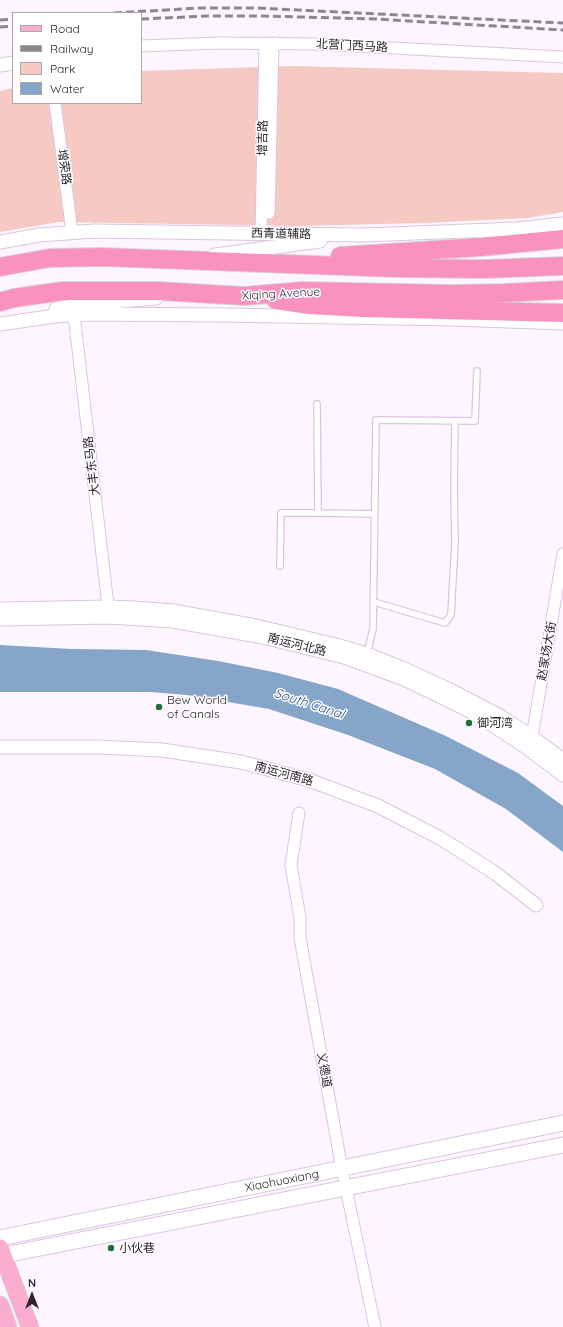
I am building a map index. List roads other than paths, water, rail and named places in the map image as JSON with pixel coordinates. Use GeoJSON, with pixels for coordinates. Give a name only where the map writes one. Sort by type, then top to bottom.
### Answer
{"type":"FeatureCollection","features":[{"type":"Feature","properties":{"kind":"highway"},"geometry":{"type":"LineString","coordinates":[[255,262],[481,247],[563,239]]}},
{"type":"Feature","properties":{"kind":"highway"},"geometry":{"type":"LineString","coordinates":[[0,267],[50,258],[103,257],[395,268],[485,269],[563,266]]}},
{"type":"Feature","properties":{"kind":"highway","name":"Xiqing Avenue"},"geometry":{"type":"LineString","coordinates":[[0,302],[14,298],[63,291],[158,291],[245,296],[302,291],[452,294],[563,290]]}},
{"type":"Feature","properties":{"kind":"highway"},"geometry":{"type":"LineString","coordinates":[[245,296],[309,305],[444,310],[563,312]]}},
{"type":"Feature","properties":{"kind":"main road","name":"Xiaohuoxiang"},"geometry":{"type":"LineString","coordinates":[[0,1238],[563,1123]]}},
{"type":"Feature","properties":{"kind":"main road","name":"Xiaohuoxiang"},"geometry":{"type":"LineString","coordinates":[[1,1254],[101,1236],[563,1145]]}},
{"type":"Feature","properties":{"kind":"main road"},"geometry":{"type":"LineString","coordinates":[[1,1254],[30,1327]]}},
{"type":"Feature","properties":{"kind":"main road"},"geometry":{"type":"LineString","coordinates":[[0,1305],[8,1327]]}},
{"type":"Feature","properties":{"kind":"street","name":"北营门西马路"},"geometry":{"type":"LineString","coordinates":[[142,46],[219,43],[318,44],[563,57]]}},
{"type":"Feature","properties":{"kind":"street","name":"增吉路"},"geometry":{"type":"LineString","coordinates":[[265,233],[269,43]]}},
{"type":"Feature","properties":{"kind":"street"},"geometry":{"type":"LineString","coordinates":[[0,66],[12,64]]}},
{"type":"Feature","properties":{"kind":"street","name":"增荣路"},"geometry":{"type":"LineString","coordinates":[[55,104],[72,232]]}},
{"type":"Feature","properties":{"kind":"street","name":"西青道辅路"},"geometry":{"type":"LineString","coordinates":[[0,242],[39,235],[72,232],[364,235],[517,229],[563,224]]}},
{"type":"Feature","properties":{"kind":"street"},"geometry":{"type":"LineString","coordinates":[[182,259],[364,235]]}},
{"type":"Feature","properties":{"kind":"street"},"geometry":{"type":"LineString","coordinates":[[0,323],[50,309],[93,303],[200,294]]}},
{"type":"Feature","properties":{"kind":"street"},"geometry":{"type":"LineString","coordinates":[[0,323],[74,315],[239,316],[563,323]]}},
{"type":"Feature","properties":{"kind":"street","name":"大丰东马路"},"geometry":{"type":"LineString","coordinates":[[74,315],[109,612]]}},
{"type":"Feature","properties":{"kind":"street","name":"赵家场大街"},"geometry":{"type":"LineString","coordinates":[[529,742],[563,554]]}},
{"type":"Feature","properties":{"kind":"street","name":"南运河北路"},"geometry":{"type":"LineString","coordinates":[[0,609],[109,612],[232,630],[344,657],[366,659],[474,713],[563,760]]}},
{"type":"Feature","properties":{"kind":"street","name":"南运河北路"},"geometry":{"type":"LineString","coordinates":[[0,619],[109,612]]}},
{"type":"Feature","properties":{"kind":"street","name":"南运河北路"},"geometry":{"type":"LineString","coordinates":[[529,742],[563,775]]}},
{"type":"Feature","properties":{"kind":"street","name":"南运河南路"},"geometry":{"type":"LineString","coordinates":[[0,746],[98,747],[162,750],[241,762],[309,780],[378,806],[440,838],[495,873],[536,905]]}},
{"type":"Feature","properties":{"kind":"street","name":"义德道"},"geometry":{"type":"LineString","coordinates":[[299,812],[291,865],[300,918],[300,938],[342,1169],[375,1327]]}},
{"type":"Feature","properties":{"kind":"lane"},"geometry":{"type":"LineString","coordinates":[[366,659],[373,629],[376,420],[475,421],[477,371]]}},
{"type":"Feature","properties":{"kind":"lane"},"geometry":{"type":"LineString","coordinates":[[318,404],[318,513]]}},
{"type":"Feature","properties":{"kind":"lane"},"geometry":{"type":"LineString","coordinates":[[374,602],[445,623],[451,615],[455,543],[454,421]]}},
{"type":"Feature","properties":{"kind":"lane"},"geometry":{"type":"LineString","coordinates":[[280,566],[281,513],[375,514]]}},
{"type":"Feature","properties":{"kind":"water","name":"South Canal"},"geometry":{"type":"Polygon","coordinates":[[[0,645],[71,649],[146,650],[218,661],[278,673],[338,689],[446,736],[518,773],[563,806],[563,852],[506,809],[435,769],[348,735],[269,709],[187,695],[151,692],[0,692],[0,645]]]}},
{"type":"Feature","properties":{"kind":"railway"},"geometry":{"type":"LineString","coordinates":[[131,12],[199,8],[256,8],[563,23]]}},
{"type":"Feature","properties":{"kind":"railway"},"geometry":{"type":"LineString","coordinates":[[142,19],[208,16],[264,16],[375,19],[563,30]]}},
{"type":"Feature","properties":{"kind":"railway"},"geometry":{"type":"LineString","coordinates":[[0,20],[12,19]]}},
{"type":"Feature","properties":{"kind":"railway"},"geometry":{"type":"LineString","coordinates":[[0,27],[12,26]]}},
{"type":"Feature","properties":{"kind":"place","name":"Bew World of Canals"},"geometry":{"type":"Point","coordinates":[159,707]}},
{"type":"Feature","properties":{"kind":"place","name":"御河湾"},"geometry":{"type":"Point","coordinates":[469,723]}},
{"type":"Feature","properties":{"kind":"place","name":"小伙巷"},"geometry":{"type":"Point","coordinates":[111,1248]}}]}
